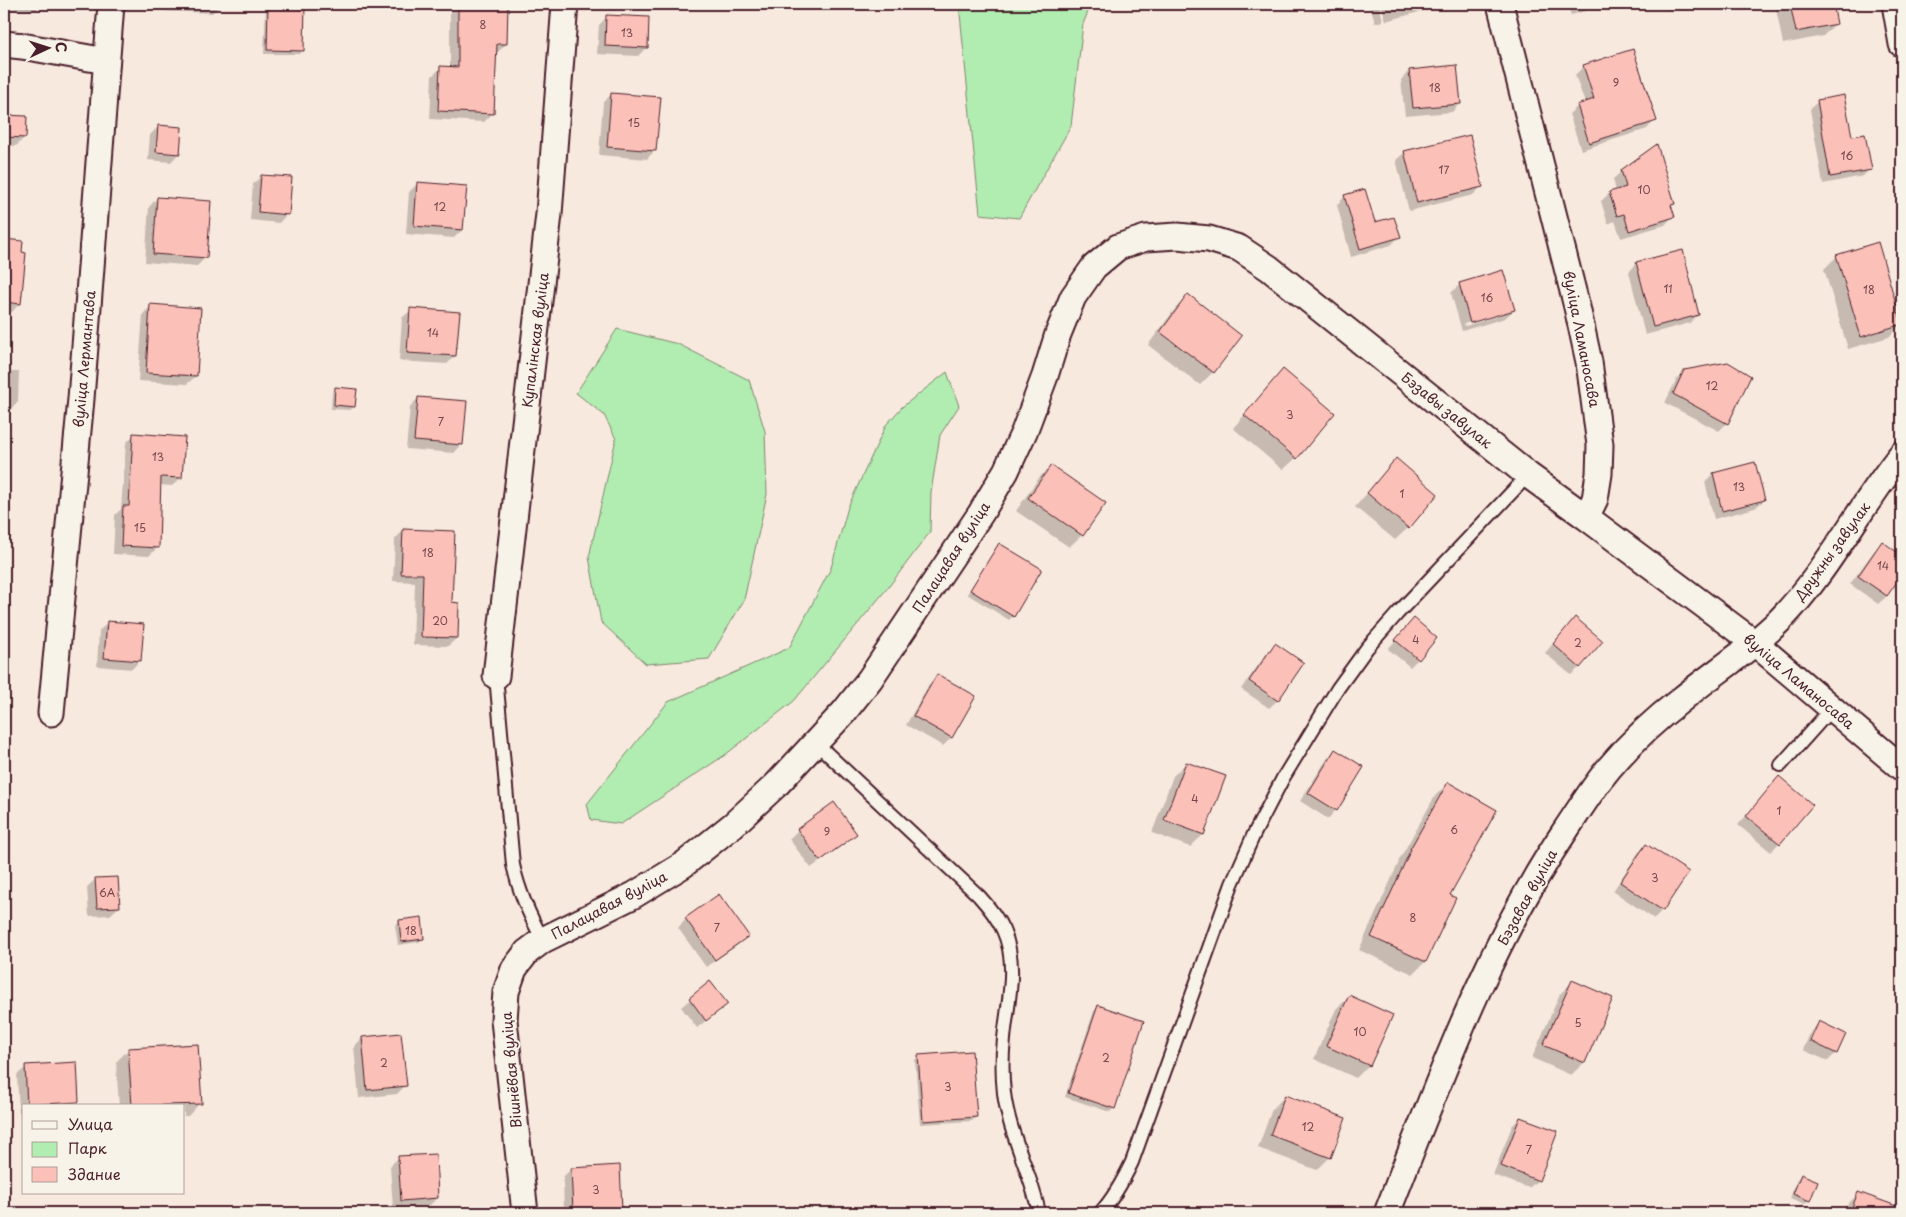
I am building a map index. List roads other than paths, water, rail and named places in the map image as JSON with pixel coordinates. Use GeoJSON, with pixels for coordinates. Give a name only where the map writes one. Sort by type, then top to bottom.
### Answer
{"type":"FeatureCollection","features":[{"type":"Feature","properties":{"kind":"street","name":"вуліца Лермантава"},"geometry":{"type":"LineString","coordinates":[[51,713],[81,399],[111,4]]}},
{"type":"Feature","properties":{"kind":"street","name":"Купалінская вуліца"},"geometry":{"type":"LineString","coordinates":[[496,676],[549,214],[565,4]]}},
{"type":"Feature","properties":{"kind":"street","name":"вуліца Ламаносава"},"geometry":{"type":"LineString","coordinates":[[1500,4],[1577,307],[1589,362],[1600,445],[1599,474],[1595,499],[1586,517],[1756,644],[1902,768]]}},
{"type":"Feature","properties":{"kind":"street"},"geometry":{"type":"LineString","coordinates":[[1895,4],[1902,44]]}},
{"type":"Feature","properties":{"kind":"street"},"geometry":{"type":"LineString","coordinates":[[4,44],[106,61]]}},
{"type":"Feature","properties":{"kind":"street","name":"Палацавая вуліца"},"geometry":{"type":"LineString","coordinates":[[543,940],[634,895],[683,865],[734,824],[777,784],[844,712],[870,678],[1006,471],[1028,422],[1073,296],[1094,267],[1118,247],[1146,238],[1177,236],[1209,239],[1239,248],[1269,268],[1310,301]]}},
{"type":"Feature","properties":{"kind":"street","name":"Бэзавы завулак"},"geometry":{"type":"LineString","coordinates":[[1310,301],[1528,475],[1586,517]]}},
{"type":"Feature","properties":{"kind":"street","name":"Дружны завулак"},"geometry":{"type":"LineString","coordinates":[[1756,644],[1808,588],[1883,478],[1902,454]]}},
{"type":"Feature","properties":{"kind":"street","name":"Бэзавая вуліца"},"geometry":{"type":"LineString","coordinates":[[1387,1213],[1465,1017],[1516,912],[1547,857],[1610,767],[1645,731],[1682,699],[1756,644]]}},
{"type":"Feature","properties":{"kind":"street","name":"Вішнёвая вуліца"},"geometry":{"type":"LineString","coordinates":[[525,1213],[504,1020],[506,992],[514,969],[527,952],[543,940]]}},
{"type":"Feature","properties":{"kind":"lane"},"geometry":{"type":"LineString","coordinates":[[1100,1213],[1122,1184],[1132,1162],[1232,884],[1254,834],[1283,778],[1338,688],[1367,648],[1396,614],[1528,475]]}},
{"type":"Feature","properties":{"kind":"lane"},"geometry":{"type":"LineString","coordinates":[[496,676],[513,864],[518,888],[543,940]]}},
{"type":"Feature","properties":{"kind":"lane"},"geometry":{"type":"LineString","coordinates":[[1781,765],[1832,708]]}},
{"type":"Feature","properties":{"kind":"lane"},"geometry":{"type":"LineString","coordinates":[[816,743],[979,896],[993,912],[1004,932],[1010,954],[1011,978],[1002,1066],[1004,1094],[1012,1127],[1031,1182],[1039,1213]]}}]}
